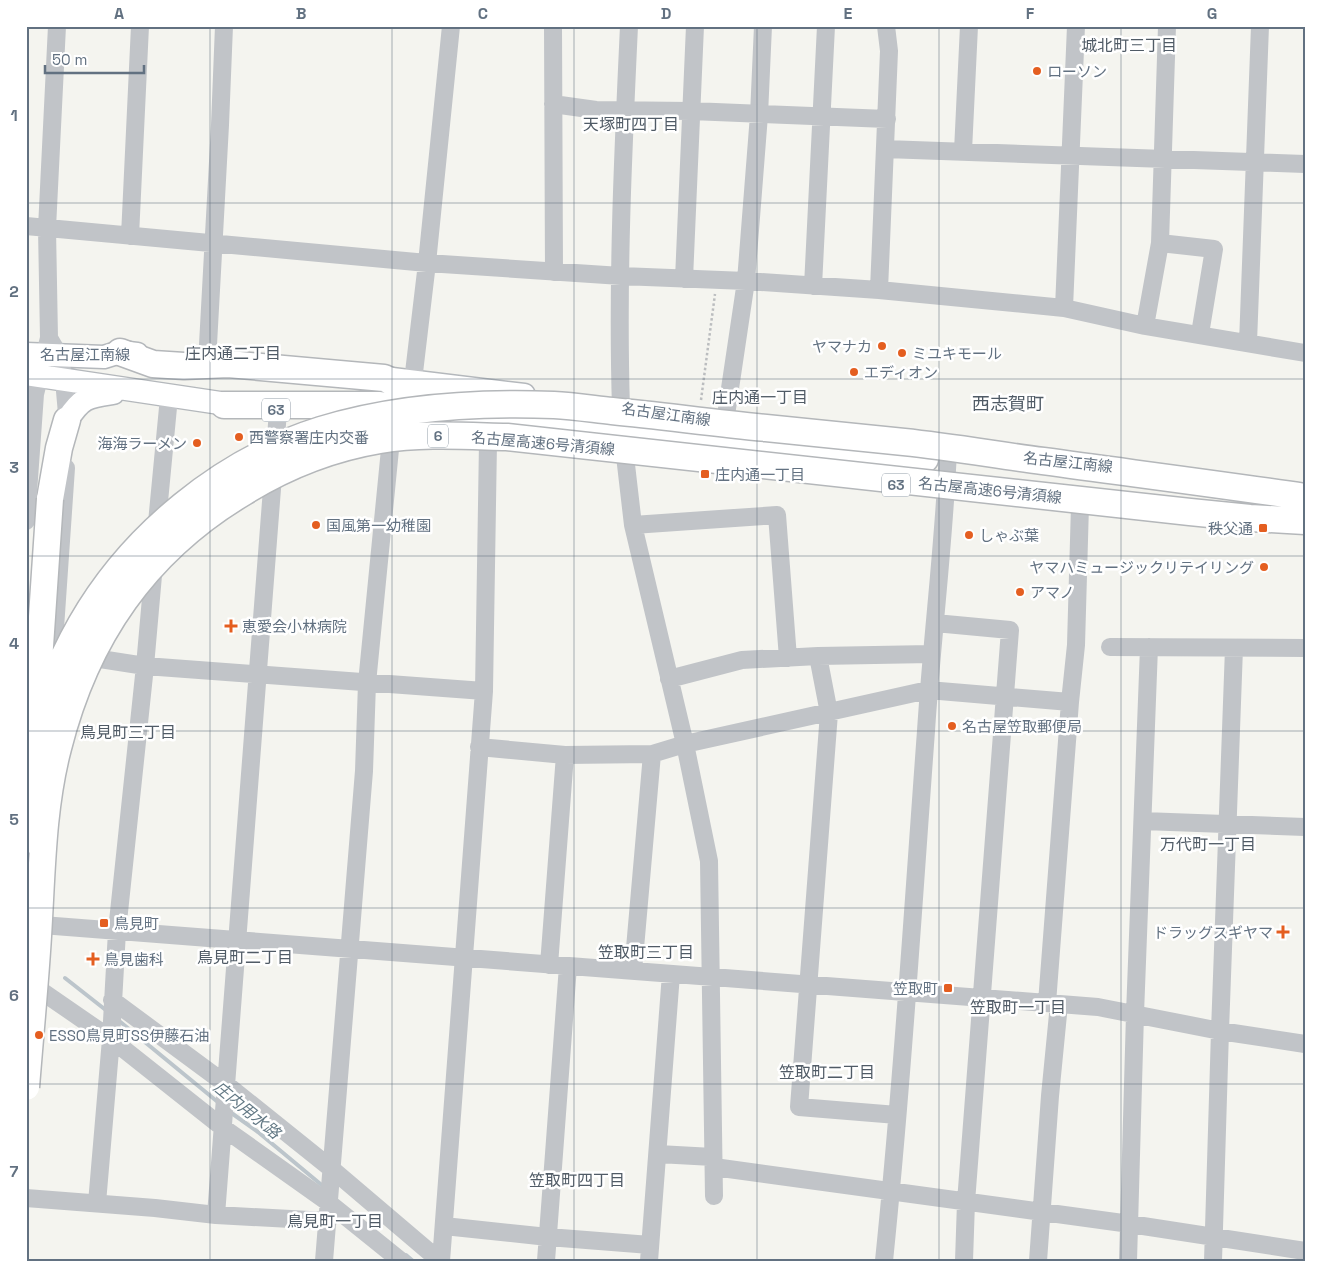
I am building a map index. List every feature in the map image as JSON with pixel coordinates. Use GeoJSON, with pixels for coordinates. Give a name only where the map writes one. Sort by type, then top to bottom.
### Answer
{"type":"FeatureCollection","features":[{"type":"Feature","properties":{"kind":"highway"},"geometry":{"type":"LineString","coordinates":[[120,352],[153,364],[184,366],[228,364],[384,378],[431,400],[529,418],[739,450],[924,468],[1305,520]]}},
{"type":"Feature","properties":{"kind":"highway"},"geometry":{"type":"LineString","coordinates":[[224,404],[380,405],[529,418],[1030,469],[1184,491],[1291,502],[1305,501]]}},
{"type":"Feature","properties":{"kind":"highway","name":"名古屋高速6号清須線"},"geometry":{"type":"LineString","coordinates":[[26,768],[48,693],[62,661],[81,624],[103,590],[132,554],[192,498],[238,467],[291,441],[317,431],[376,416],[467,406],[557,405],[908,442],[1305,497]]}},
{"type":"Feature","properties":{"kind":"highway"},"geometry":{"type":"LineString","coordinates":[[26,853],[50,498],[59,448],[67,420]]}},
{"type":"Feature","properties":{"kind":"highway","name":"名古屋高速6号清須線"},"geometry":{"type":"LineString","coordinates":[[26,1086],[46,821],[51,784],[65,721],[75,692],[101,636],[121,605],[150,568],[182,535],[217,508],[258,483],[294,465],[352,446],[404,437],[507,437],[1181,511],[1250,518],[1305,520]]}},
{"type":"Feature","properties":{"kind":"main road","name":"名古屋江南線"},"geometry":{"type":"LineString","coordinates":[[45,350],[104,357],[120,352],[207,363],[414,381],[948,450],[1097,464],[1305,492]]}},
{"type":"Feature","properties":{"kind":"main road","name":"名古屋江南線"},"geometry":{"type":"LineString","coordinates":[[33,375],[169,397],[393,423],[488,442],[553,447],[1238,522],[1305,525]]}},
{"type":"Feature","properties":{"kind":"main road"},"geometry":{"type":"LineString","coordinates":[[67,420],[75,407],[83,400],[128,390]]}},
{"type":"Feature","properties":{"kind":"street"},"geometry":{"type":"LineString","coordinates":[[26,521],[35,394],[33,375],[45,350],[47,228],[57,26]]}},
{"type":"Feature","properties":{"kind":"street"},"geometry":{"type":"LineString","coordinates":[[130,236],[140,26]]}},
{"type":"Feature","properties":{"kind":"street"},"geometry":{"type":"LineString","coordinates":[[207,363],[224,26]]}},
{"type":"Feature","properties":{"kind":"street"},"geometry":{"type":"LineString","coordinates":[[414,381],[451,26]]}},
{"type":"Feature","properties":{"kind":"street"},"geometry":{"type":"LineString","coordinates":[[553,26],[554,272]]}},
{"type":"Feature","properties":{"kind":"street"},"geometry":{"type":"LineString","coordinates":[[621,408],[619,333],[624,110],[628,26]]}},
{"type":"Feature","properties":{"kind":"street"},"geometry":{"type":"LineString","coordinates":[[684,279],[695,26]]}},
{"type":"Feature","properties":{"kind":"street"},"geometry":{"type":"LineString","coordinates":[[725,422],[746,281],[764,26]]}},
{"type":"Feature","properties":{"kind":"street"},"geometry":{"type":"LineString","coordinates":[[813,286],[826,26]]}},
{"type":"Feature","properties":{"kind":"street"},"geometry":{"type":"LineString","coordinates":[[879,290],[889,52],[886,26]]}},
{"type":"Feature","properties":{"kind":"street"},"geometry":{"type":"LineString","coordinates":[[963,151],[969,26]]}},
{"type":"Feature","properties":{"kind":"street"},"geometry":{"type":"LineString","coordinates":[[1064,308],[1076,26]]}},
{"type":"Feature","properties":{"kind":"street"},"geometry":{"type":"LineString","coordinates":[[1145,326],[1160,243],[1167,26]]}},
{"type":"Feature","properties":{"kind":"street"},"geometry":{"type":"LineString","coordinates":[[1248,343],[1260,26]]}},
{"type":"Feature","properties":{"kind":"street"},"geometry":{"type":"LineString","coordinates":[[553,104],[596,110],[886,119]]}},
{"type":"Feature","properties":{"kind":"street"},"geometry":{"type":"LineString","coordinates":[[885,149],[1305,164]]}},
{"type":"Feature","properties":{"kind":"street"},"geometry":{"type":"LineString","coordinates":[[26,226],[427,263],[879,290],[1064,308],[1145,326],[1305,353]]}},
{"type":"Feature","properties":{"kind":"street"},"geometry":{"type":"LineString","coordinates":[[1160,243],[1214,248],[1200,334]]}},
{"type":"Feature","properties":{"kind":"street"},"geometry":{"type":"LineString","coordinates":[[26,1096],[34,986],[31,924],[54,652],[68,434],[64,380],[45,350]]}},
{"type":"Feature","properties":{"kind":"street"},"geometry":{"type":"LineString","coordinates":[[97,1203],[111,1039],[117,931],[145,666],[169,397]]}},
{"type":"Feature","properties":{"kind":"street"},"geometry":{"type":"LineString","coordinates":[[216,1215],[278,411]]}},
{"type":"Feature","properties":{"kind":"street"},"geometry":{"type":"LineString","coordinates":[[324,1261],[333,1170],[364,771],[367,682],[393,423]]}},
{"type":"Feature","properties":{"kind":"street"},"geometry":{"type":"LineString","coordinates":[[440,1261],[484,691],[488,442]]}},
{"type":"Feature","properties":{"kind":"street"},"geometry":{"type":"LineString","coordinates":[[884,1261],[948,450]]}},
{"type":"Feature","properties":{"kind":"street"},"geometry":{"type":"LineString","coordinates":[[625,456],[633,525],[685,744],[709,861],[714,1196]]}},
{"type":"Feature","properties":{"kind":"street"},"geometry":{"type":"LineString","coordinates":[[1038,1261],[1050,1096],[1053,1004],[1070,702],[1076,645],[1080,505]]}},
{"type":"Feature","properties":{"kind":"street"},"geometry":{"type":"LineString","coordinates":[[633,525],[777,515],[788,658]]}},
{"type":"Feature","properties":{"kind":"street"},"geometry":{"type":"LineString","coordinates":[[935,624],[1010,630],[966,1202],[964,1261]]}},
{"type":"Feature","properties":{"kind":"street"},"geometry":{"type":"LineString","coordinates":[[1110,647],[1305,648]]}},
{"type":"Feature","properties":{"kind":"street"},"geometry":{"type":"LineString","coordinates":[[1128,1261],[1149,647]]}},
{"type":"Feature","properties":{"kind":"street"},"geometry":{"type":"LineString","coordinates":[[1213,1261],[1234,648]]}},
{"type":"Feature","properties":{"kind":"street"},"geometry":{"type":"LineString","coordinates":[[26,650],[54,652],[145,666],[484,691]]}},
{"type":"Feature","properties":{"kind":"street"},"geometry":{"type":"LineString","coordinates":[[669,679],[742,660],[818,656],[931,654]]}},
{"type":"Feature","properties":{"kind":"street"},"geometry":{"type":"LineString","coordinates":[[818,656],[829,713],[799,1107],[897,1114]]}},
{"type":"Feature","properties":{"kind":"street"},"geometry":{"type":"LineString","coordinates":[[479,747],[565,755],[652,754],[685,744],[928,690],[1070,702]]}},
{"type":"Feature","properties":{"kind":"street"},"geometry":{"type":"LineString","coordinates":[[633,971],[652,754]]}},
{"type":"Feature","properties":{"kind":"street"},"geometry":{"type":"LineString","coordinates":[[549,965],[565,755]]}},
{"type":"Feature","properties":{"kind":"street"},"geometry":{"type":"LineString","coordinates":[[1143,821],[1305,827]]}},
{"type":"Feature","properties":{"kind":"street"},"geometry":{"type":"LineString","coordinates":[[31,924],[1098,1007],[1220,1031],[1305,1044]]}},
{"type":"Feature","properties":{"kind":"street"},"geometry":{"type":"LineString","coordinates":[[546,1261],[568,966]]}},
{"type":"Feature","properties":{"kind":"street"},"geometry":{"type":"LineString","coordinates":[[444,1226],[548,1237],[650,1253],[671,974]]}},
{"type":"Feature","properties":{"kind":"street"},"geometry":{"type":"LineString","coordinates":[[34,986],[111,1039],[222,1128],[329,1203],[402,1261]]}},
{"type":"Feature","properties":{"kind":"street"},"geometry":{"type":"LineString","coordinates":[[112,1000],[227,1085],[333,1170],[440,1261]]}},
{"type":"Feature","properties":{"kind":"street"},"geometry":{"type":"LineString","coordinates":[[658,1154],[891,1191],[1042,1211],[1305,1251]]}},
{"type":"Feature","properties":{"kind":"street"},"geometry":{"type":"LineString","coordinates":[[26,1198],[216,1215],[328,1221]]}},
{"type":"Feature","properties":{"kind":"path"},"geometry":{"type":"LineString","coordinates":[[701,400],[716,290]]}},
{"type":"Feature","properties":{"kind":"waterway","name":"庄内用水路"},"geometry":{"type":"LineString","coordinates":[[65,978],[107,1011]]}},
{"type":"Feature","properties":{"kind":"waterway","name":"庄内用水路"},"geometry":{"type":"LineString","coordinates":[[118,1020],[219,1103]]}},
{"type":"Feature","properties":{"kind":"waterway","name":"庄内用水路"},"geometry":{"type":"LineString","coordinates":[[230,1112],[258,1132],[324,1187]]}},
{"type":"Feature","properties":{"kind":"waterway","name":"庄内用水路"},"geometry":{"type":"LineString","coordinates":[[406,1255],[413,1261]]}},
{"type":"Feature","properties":{"kind":"place","name":"ローソン"},"geometry":{"type":"Point","coordinates":[1037,71]}},
{"type":"Feature","properties":{"kind":"place","name":"ヤマナカ"},"geometry":{"type":"Point","coordinates":[882,346]}},
{"type":"Feature","properties":{"kind":"place","name":"ミユキモール"},"geometry":{"type":"Point","coordinates":[902,353]}},
{"type":"Feature","properties":{"kind":"place","name":"エディオン"},"geometry":{"type":"Point","coordinates":[854,372]}},
{"type":"Feature","properties":{"kind":"place","name":"西警察署庄内交番"},"geometry":{"type":"Point","coordinates":[239,437]}},
{"type":"Feature","properties":{"kind":"place","name":"海海ラーメン"},"geometry":{"type":"Point","coordinates":[197,443]}},
{"type":"Feature","properties":{"kind":"place","name":"庄内通一丁目"},"geometry":{"type":"Point","coordinates":[705,474]}},
{"type":"Feature","properties":{"kind":"place","name":"国風第一幼稚園"},"geometry":{"type":"Point","coordinates":[316,525]}},
{"type":"Feature","properties":{"kind":"place","name":"秩父通"},"geometry":{"type":"Point","coordinates":[1263,528]}},
{"type":"Feature","properties":{"kind":"place","name":"しゃぶ葉"},"geometry":{"type":"Point","coordinates":[969,535]}},
{"type":"Feature","properties":{"kind":"place","name":"ヤマハミュージックリテイリング"},"geometry":{"type":"Point","coordinates":[1264,567]}},
{"type":"Feature","properties":{"kind":"place","name":"アマノ"},"geometry":{"type":"Point","coordinates":[1020,592]}},
{"type":"Feature","properties":{"kind":"place","name":"恵愛会小林病院"},"geometry":{"type":"Point","coordinates":[231,626]}},
{"type":"Feature","properties":{"kind":"place","name":"名古屋笠取郵便局"},"geometry":{"type":"Point","coordinates":[952,726]}},
{"type":"Feature","properties":{"kind":"place","name":"鳥見町"},"geometry":{"type":"Point","coordinates":[104,923]}},
{"type":"Feature","properties":{"kind":"place","name":"ドラッグスギヤマ"},"geometry":{"type":"Point","coordinates":[1283,932]}},
{"type":"Feature","properties":{"kind":"place","name":"鳥見歯科"},"geometry":{"type":"Point","coordinates":[93,959]}},
{"type":"Feature","properties":{"kind":"place","name":"笠取町"},"geometry":{"type":"Point","coordinates":[948,988]}},
{"type":"Feature","properties":{"kind":"place","name":"ESSO鳥見町SS伊藤石油"},"geometry":{"type":"Point","coordinates":[39,1035]}},
{"type":"Feature","properties":{"kind":"district","name":"城北町三丁目"},"geometry":{"type":"Point","coordinates":[1129,45]}},
{"type":"Feature","properties":{"kind":"district","name":"天塚町四丁目"},"geometry":{"type":"Point","coordinates":[631,124]}},
{"type":"Feature","properties":{"kind":"district","name":"庄内通二丁目"},"geometry":{"type":"Point","coordinates":[233,353]}},
{"type":"Feature","properties":{"kind":"district","name":"庄内通一丁目"},"geometry":{"type":"Point","coordinates":[760,397]}},
{"type":"Feature","properties":{"kind":"district","name":"西志賀町"},"geometry":{"type":"Point","coordinates":[1008,403]}},
{"type":"Feature","properties":{"kind":"district","name":"鳥見町三丁目"},"geometry":{"type":"Point","coordinates":[128,732]}},
{"type":"Feature","properties":{"kind":"district","name":"万代町一丁目"},"geometry":{"type":"Point","coordinates":[1208,844]}},
{"type":"Feature","properties":{"kind":"district","name":"笠取町三丁目"},"geometry":{"type":"Point","coordinates":[646,952]}},
{"type":"Feature","properties":{"kind":"district","name":"鳥見町二丁目"},"geometry":{"type":"Point","coordinates":[245,957]}},
{"type":"Feature","properties":{"kind":"district","name":"笠取町一丁目"},"geometry":{"type":"Point","coordinates":[1018,1007]}},
{"type":"Feature","properties":{"kind":"district","name":"笠取町二丁目"},"geometry":{"type":"Point","coordinates":[827,1072]}},
{"type":"Feature","properties":{"kind":"district","name":"笠取町四丁目"},"geometry":{"type":"Point","coordinates":[577,1180]}},
{"type":"Feature","properties":{"kind":"district","name":"鳥見町一丁目"},"geometry":{"type":"Point","coordinates":[335,1221]}}]}
